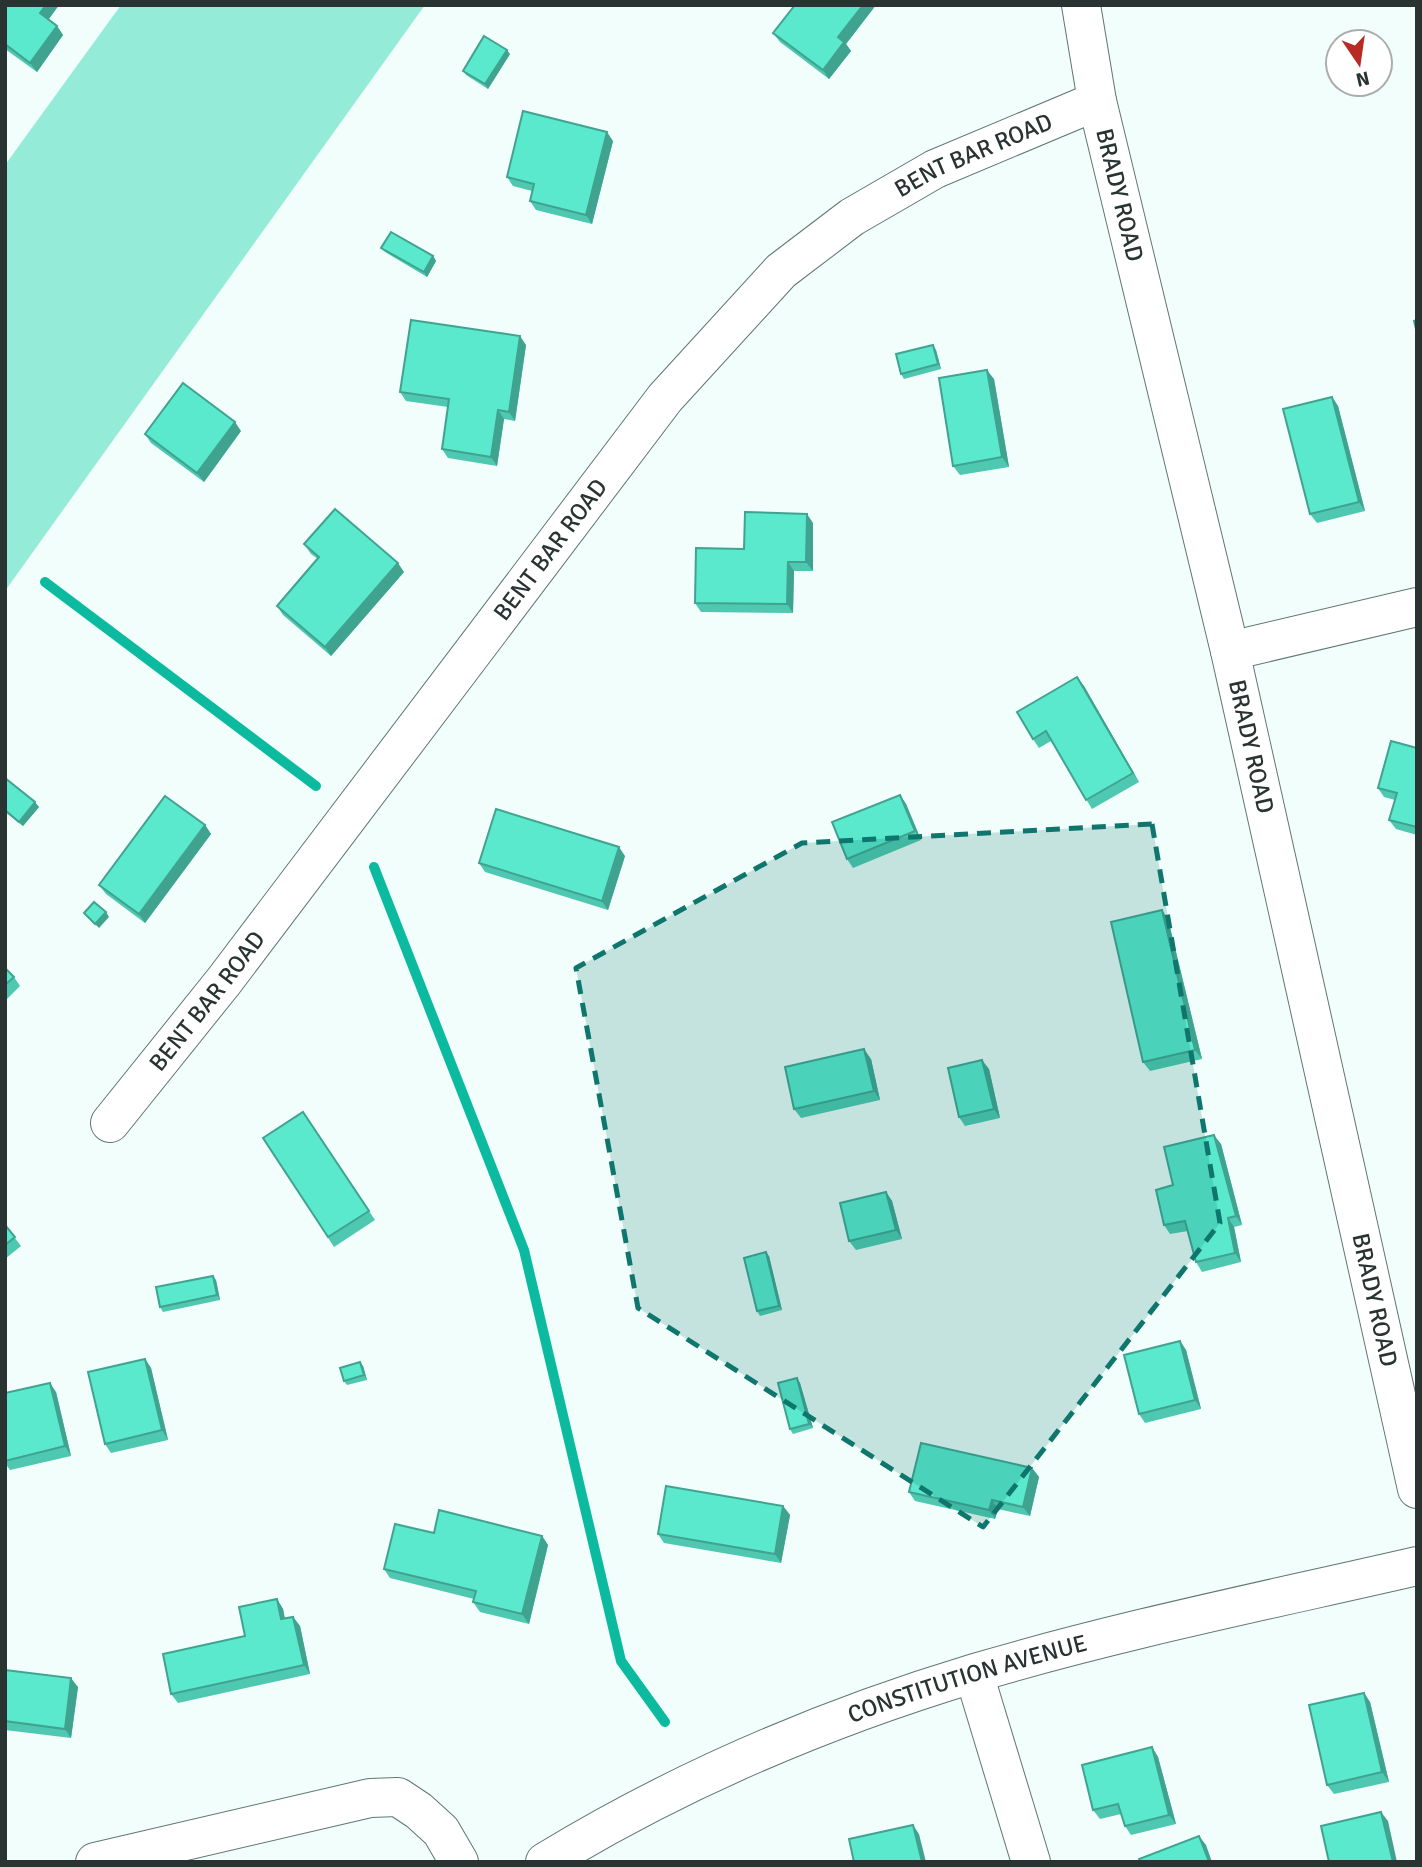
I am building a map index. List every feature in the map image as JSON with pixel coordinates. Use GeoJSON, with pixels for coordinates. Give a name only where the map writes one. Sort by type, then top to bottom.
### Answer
{"type":"FeatureCollection","features":[{"type":"Feature","properties":{"kind":"street","name":"BRADY ROAD"},"geometry":{"type":"LineString","coordinates":[[1081,5],[1097,101],[1230,651],[1417,1489]]}},
{"type":"Feature","properties":{"kind":"street","name":"BENT BAR ROAD"},"geometry":{"type":"LineString","coordinates":[[110,1123],[224,981],[665,398],[781,271],[852,217],[935,169],[1097,101]]}},
{"type":"Feature","properties":{"kind":"street"},"geometry":{"type":"LineString","coordinates":[[1230,651],[1417,607]]}},
{"type":"Feature","properties":{"kind":"street","name":"CONSTITUTION AVENUE"},"geometry":{"type":"LineString","coordinates":[[545,1862],[656,1800],[844,1718],[974,1674],[1086,1643],[1417,1566]]}},
{"type":"Feature","properties":{"kind":"street"},"geometry":{"type":"LineString","coordinates":[[974,1674],[1031,1862]]}},
{"type":"Feature","properties":{"kind":"street"},"geometry":{"type":"LineString","coordinates":[[95,1862],[370,1798],[398,1797],[441,1830],[459,1862]]}},
{"type":"Feature","properties":{"kind":"highlighted area"},"geometry":{"type":"Polygon","coordinates":[[[1152,824],[1220,1223],[983,1527],[638,1308],[576,968],[802,843],[1152,824]]]}},
{"type":"Feature","properties":{"kind":"green space"},"geometry":{"type":"Polygon","coordinates":[[[121,5],[425,5],[5,591],[5,165],[121,5]]]}},
{"type":"Feature","properties":{"kind":"building"},"geometry":{"type":"Polygon","coordinates":[[[5,5],[46,5],[40,13],[57,26],[30,63],[5,44],[5,5]]]}},
{"type":"Feature","properties":{"kind":"building"},"geometry":{"type":"Polygon","coordinates":[[[795,5],[863,5],[838,37],[844,42],[823,70],[773,33],[795,5]]]}},
{"type":"Feature","properties":{"kind":"building"},"geometry":{"type":"Polygon","coordinates":[[[484,36],[507,50],[485,84],[463,71],[484,36]]]}},
{"type":"Feature","properties":{"kind":"building"},"geometry":{"type":"Polygon","coordinates":[[[523,111],[607,132],[586,215],[530,201],[534,184],[507,177],[523,111]]]}},
{"type":"Feature","properties":{"kind":"building"},"geometry":{"type":"Polygon","coordinates":[[[391,232],[433,256],[424,272],[381,248],[391,232]]]}},
{"type":"Feature","properties":{"kind":"building"},"geometry":{"type":"Polygon","coordinates":[[[411,320],[520,336],[509,412],[498,410],[491,457],[442,449],[449,399],[400,392],[411,320]]]}},
{"type":"Feature","properties":{"kind":"building"},"geometry":{"type":"Polygon","coordinates":[[[933,345],[938,364],[901,374],[896,354],[933,345]]]}},
{"type":"Feature","properties":{"kind":"building"},"geometry":{"type":"Polygon","coordinates":[[[987,370],[1002,457],[953,466],[939,378],[987,370]]]}},
{"type":"Feature","properties":{"kind":"building"},"geometry":{"type":"Polygon","coordinates":[[[183,383],[235,422],[197,473],[145,434],[183,383]]]}},
{"type":"Feature","properties":{"kind":"building"},"geometry":{"type":"Polygon","coordinates":[[[1332,397],[1359,502],[1310,514],[1283,409],[1332,397]]]}},
{"type":"Feature","properties":{"kind":"building"},"geometry":{"type":"Polygon","coordinates":[[[335,509],[398,563],[325,647],[277,606],[319,557],[304,544],[335,509]]]}},
{"type":"Feature","properties":{"kind":"building"},"geometry":{"type":"Polygon","coordinates":[[[745,512],[807,514],[806,562],[788,562],[787,604],[695,603],[696,548],[744,549],[745,512]]]}},
{"type":"Feature","properties":{"kind":"building"},"geometry":{"type":"Polygon","coordinates":[[[1077,677],[1133,773],[1086,800],[1046,731],[1033,739],[1017,712],[1077,677]]]}},
{"type":"Feature","properties":{"kind":"building"},"geometry":{"type":"Polygon","coordinates":[[[1391,741],[1417,748],[1417,827],[1389,820],[1397,793],[1378,788],[1391,741]]]}},
{"type":"Feature","properties":{"kind":"building"},"geometry":{"type":"Polygon","coordinates":[[[5,778],[35,802],[19,822],[5,810],[5,778]]]}},
{"type":"Feature","properties":{"kind":"building"},"geometry":{"type":"Polygon","coordinates":[[[900,795],[915,831],[847,859],[832,822],[900,795]]]}},
{"type":"Feature","properties":{"kind":"building"},"geometry":{"type":"Polygon","coordinates":[[[165,796],[205,825],[139,914],[99,885],[165,796]]]}},
{"type":"Feature","properties":{"kind":"building"},"geometry":{"type":"Polygon","coordinates":[[[496,809],[619,847],[602,901],[479,863],[496,809]]]}},
{"type":"Feature","properties":{"kind":"building"},"geometry":{"type":"Polygon","coordinates":[[[94,902],[106,912],[95,924],[84,913],[94,902]]]}},
{"type":"Feature","properties":{"kind":"building"},"geometry":{"type":"Polygon","coordinates":[[[1162,910],[1195,1050],[1143,1062],[1111,922],[1162,910]]]}},
{"type":"Feature","properties":{"kind":"building"},"geometry":{"type":"Polygon","coordinates":[[[5,968],[14,977],[5,985],[5,968]]]}},
{"type":"Feature","properties":{"kind":"building"},"geometry":{"type":"Polygon","coordinates":[[[864,1049],[874,1091],[794,1109],[785,1067],[864,1049]]]}},
{"type":"Feature","properties":{"kind":"building"},"geometry":{"type":"Polygon","coordinates":[[[982,1060],[994,1109],[959,1117],[948,1068],[982,1060]]]}},
{"type":"Feature","properties":{"kind":"building"},"geometry":{"type":"Polygon","coordinates":[[[303,1112],[369,1211],[328,1237],[263,1138],[303,1112]]]}},
{"type":"Feature","properties":{"kind":"building"},"geometry":{"type":"Polygon","coordinates":[[[1214,1135],[1236,1216],[1228,1218],[1235,1253],[1196,1262],[1185,1221],[1164,1225],[1156,1190],[1173,1185],[1164,1147],[1214,1135]]]}},
{"type":"Feature","properties":{"kind":"building"},"geometry":{"type":"Polygon","coordinates":[[[886,1192],[896,1230],[849,1241],[840,1203],[886,1192]]]}},
{"type":"Feature","properties":{"kind":"building"},"geometry":{"type":"Polygon","coordinates":[[[5,1225],[15,1237],[5,1245],[5,1225]]]}},
{"type":"Feature","properties":{"kind":"building"},"geometry":{"type":"Polygon","coordinates":[[[766,1252],[779,1306],[757,1311],[744,1258],[766,1252]]]}},
{"type":"Feature","properties":{"kind":"building"},"geometry":{"type":"Polygon","coordinates":[[[213,1276],[217,1295],[160,1307],[156,1287],[213,1276]]]}},
{"type":"Feature","properties":{"kind":"building"},"geometry":{"type":"Polygon","coordinates":[[[1180,1341],[1195,1400],[1139,1414],[1124,1355],[1180,1341]]]}},
{"type":"Feature","properties":{"kind":"building"},"geometry":{"type":"Polygon","coordinates":[[[145,1359],[162,1430],[105,1444],[88,1372],[145,1359]]]}},
{"type":"Feature","properties":{"kind":"building"},"geometry":{"type":"Polygon","coordinates":[[[360,1362],[364,1375],[344,1381],[340,1368],[360,1362]]]}},
{"type":"Feature","properties":{"kind":"building"},"geometry":{"type":"Polygon","coordinates":[[[797,1378],[809,1424],[790,1429],[778,1383],[797,1378]]]}},
{"type":"Feature","properties":{"kind":"building"},"geometry":{"type":"Polygon","coordinates":[[[50,1383],[65,1446],[5,1461],[5,1393],[50,1383]]]}},
{"type":"Feature","properties":{"kind":"building"},"geometry":{"type":"Polygon","coordinates":[[[921,1443],[1032,1468],[1023,1507],[992,1500],[989,1510],[909,1492],[921,1443]]]}},
{"type":"Feature","properties":{"kind":"building"},"geometry":{"type":"Polygon","coordinates":[[[666,1486],[783,1506],[775,1554],[658,1534],[666,1486]]]}},
{"type":"Feature","properties":{"kind":"building"},"geometry":{"type":"Polygon","coordinates":[[[439,1510],[542,1536],[522,1614],[473,1602],[476,1591],[384,1569],[395,1524],[434,1533],[439,1510]]]}},
{"type":"Feature","properties":{"kind":"building"},"geometry":{"type":"Polygon","coordinates":[[[277,1599],[281,1619],[293,1617],[304,1665],[171,1694],[163,1654],[245,1636],[239,1607],[277,1599]]]}},
{"type":"Feature","properties":{"kind":"building"},"geometry":{"type":"Polygon","coordinates":[[[5,1670],[71,1678],[65,1729],[5,1721],[5,1670]]]}},
{"type":"Feature","properties":{"kind":"building"},"geometry":{"type":"Polygon","coordinates":[[[1364,1693],[1382,1772],[1327,1785],[1309,1705],[1364,1693]]]}},
{"type":"Feature","properties":{"kind":"building"},"geometry":{"type":"Polygon","coordinates":[[[1152,1747],[1169,1815],[1125,1826],[1118,1804],[1093,1810],[1082,1765],[1152,1747]]]}},
{"type":"Feature","properties":{"kind":"building"},"geometry":{"type":"Polygon","coordinates":[[[1381,1812],[1393,1862],[1329,1862],[1321,1826],[1381,1812]]]}},
{"type":"Feature","properties":{"kind":"building"},"geometry":{"type":"Polygon","coordinates":[[[913,1825],[922,1862],[854,1862],[849,1839],[913,1825]]]}},
{"type":"Feature","properties":{"kind":"building"},"geometry":{"type":"Polygon","coordinates":[[[1199,1836],[1209,1862],[1140,1862],[1139,1859],[1199,1836]]]}},
{"type":"Feature","properties":{"kind":"waterway"},"geometry":{"type":"LineString","coordinates":[[45,582],[316,786]]}},
{"type":"Feature","properties":{"kind":"waterway"},"geometry":{"type":"LineString","coordinates":[[374,867],[524,1250],[621,1661],[665,1722]]}}]}
